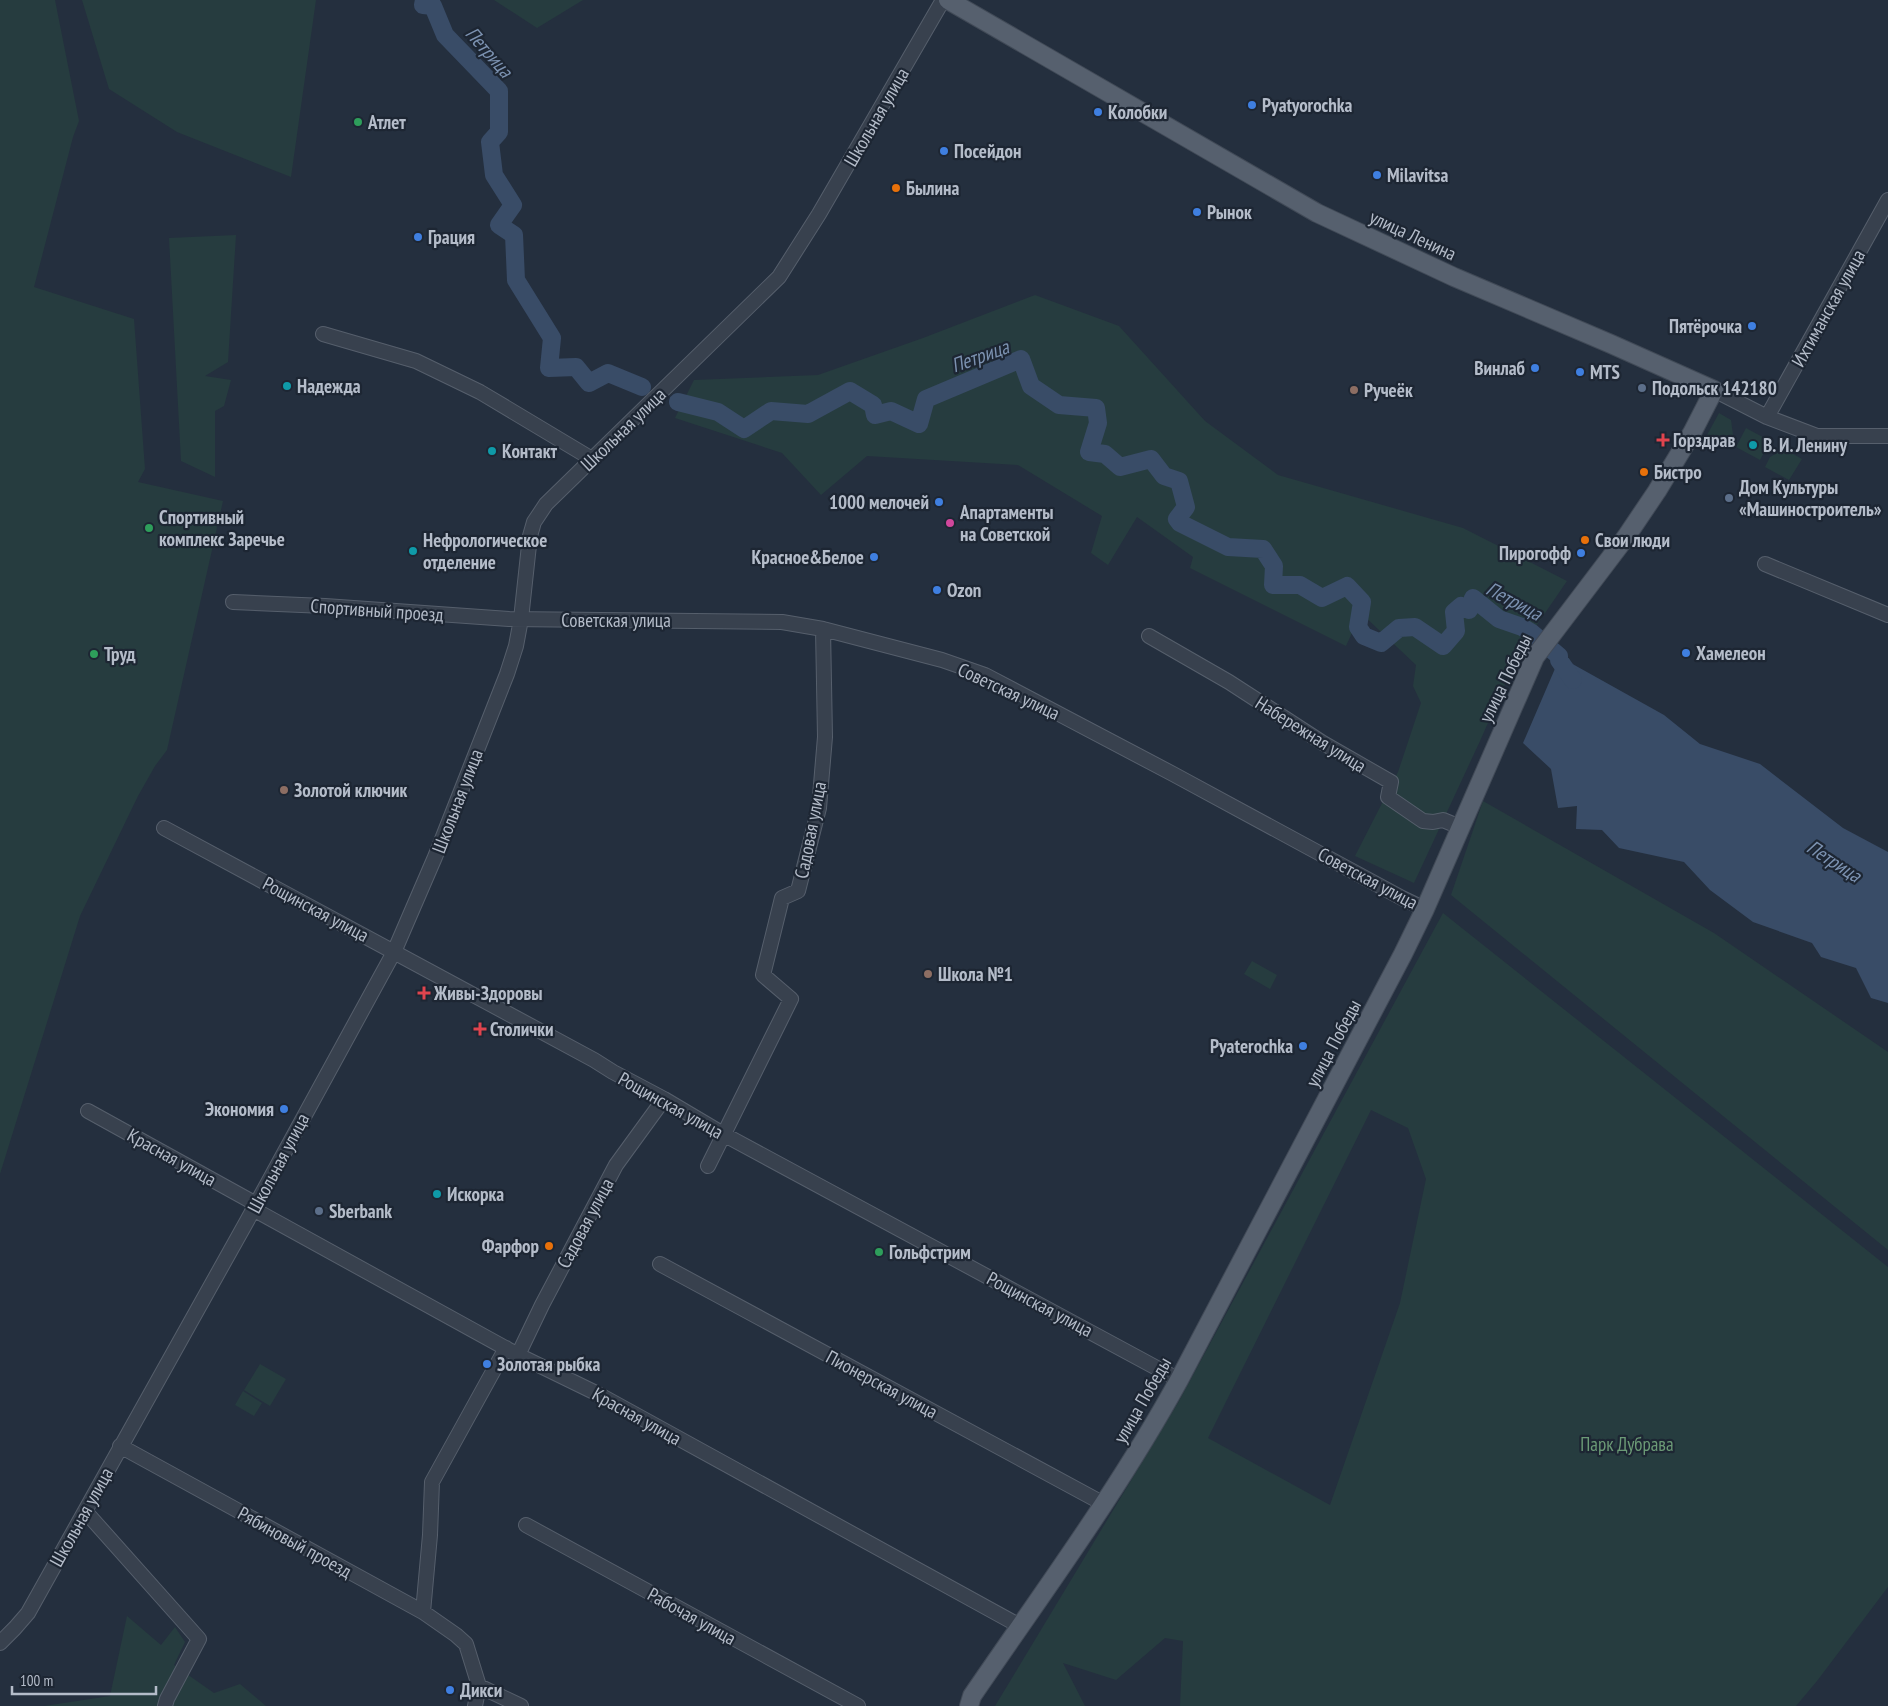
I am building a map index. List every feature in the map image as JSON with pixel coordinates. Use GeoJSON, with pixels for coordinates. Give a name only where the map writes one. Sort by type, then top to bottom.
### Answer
{"type":"FeatureCollection","features":[{"type":"Feature","properties":{"kind":"main road","name":"улица Ленина"},"geometry":{"type":"LineString","coordinates":[[948,0],[1317,213],[1454,277],[1714,390]]}},
{"type":"Feature","properties":{"kind":"main road","name":"улица Победы"},"geometry":{"type":"LineString","coordinates":[[969,1706],[972,1696],[1062,1568],[1143,1444],[1179,1380],[1353,1053],[1425,909],[1535,657],[1546,640],[1626,537],[1652,499],[1692,433],[1714,390]]}},
{"type":"Feature","properties":{"kind":"street","name":"Школьная улица"},"geometry":{"type":"LineString","coordinates":[[0,1643],[28,1612],[394,952],[435,856],[507,674],[516,646],[521,620],[530,536],[534,522],[546,504],[779,277],[797,251],[943,0]]}},
{"type":"Feature","properties":{"kind":"street","name":"Ихтиманская улица"},"geometry":{"type":"LineString","coordinates":[[1767,417],[1888,200]]}},
{"type":"Feature","properties":{"kind":"street"},"geometry":{"type":"LineString","coordinates":[[323,334],[416,361],[480,392],[592,459]]}},
{"type":"Feature","properties":{"kind":"street","name":"улица Ленина"},"geometry":{"type":"LineString","coordinates":[[1714,390],[1767,417],[1816,436],[1888,436]]}},
{"type":"Feature","properties":{"kind":"street"},"geometry":{"type":"LineString","coordinates":[[1765,564],[1888,615]]}},
{"type":"Feature","properties":{"kind":"street","name":"Спортивный проезд"},"geometry":{"type":"LineString","coordinates":[[233,602],[325,606],[521,620]]}},
{"type":"Feature","properties":{"kind":"street","name":"Советская улица"},"geometry":{"type":"LineString","coordinates":[[521,620],[782,622],[823,629],[942,660],[985,675],[1425,909]]}},
{"type":"Feature","properties":{"kind":"street","name":"Садовая улица"},"geometry":{"type":"LineString","coordinates":[[708,1166],[791,999],[763,975],[782,898],[798,891],[819,808],[826,737],[823,629]]}},
{"type":"Feature","properties":{"kind":"street","name":"Набережная улица"},"geometry":{"type":"LineString","coordinates":[[1149,636],[1229,682],[1323,743],[1391,782],[1388,797],[1423,821],[1443,820],[1460,827]]}},
{"type":"Feature","properties":{"kind":"street","name":"Рощинская улица"},"geometry":{"type":"LineString","coordinates":[[164,828],[664,1099],[723,1134],[1179,1380]]}},
{"type":"Feature","properties":{"kind":"street","name":"Садовая улица"},"geometry":{"type":"LineString","coordinates":[[423,1612],[430,1535],[432,1482],[542,1305],[616,1164],[664,1099]]}},
{"type":"Feature","properties":{"kind":"street","name":"Красная улица"},"geometry":{"type":"LineString","coordinates":[[88,1111],[512,1352],[596,1393],[1020,1626]]}},
{"type":"Feature","properties":{"kind":"street","name":"Пионерская улица"},"geometry":{"type":"LineString","coordinates":[[660,1264],[1104,1504]]}},
{"type":"Feature","properties":{"kind":"street","name":"Рябиновый проезд"},"geometry":{"type":"LineString","coordinates":[[120,1446],[423,1612],[466,1644],[479,1686]]}},
{"type":"Feature","properties":{"kind":"street"},"geometry":{"type":"LineString","coordinates":[[85,1511],[198,1639],[167,1698],[165,1706]]}},
{"type":"Feature","properties":{"kind":"street","name":"Рабочая улица"},"geometry":{"type":"LineString","coordinates":[[526,1525],[858,1706]]}},
{"type":"Feature","properties":{"kind":"street"},"geometry":{"type":"LineString","coordinates":[[475,1706],[479,1686],[521,1706]]}},
{"type":"Feature","properties":{"kind":"green space"},"geometry":{"type":"Polygon","coordinates":[[[0,0],[55,0],[79,121],[73,137],[34,287],[134,319],[145,469],[138,482],[223,501],[167,750],[155,766],[138,796],[80,916],[0,1174],[0,0]]]}},
{"type":"Feature","properties":{"kind":"green space"},"geometry":{"type":"Polygon","coordinates":[[[82,0],[316,0],[291,177],[177,132],[109,89],[82,0]]]}},
{"type":"Feature","properties":{"kind":"green space"},"geometry":{"type":"Polygon","coordinates":[[[494,0],[583,0],[537,28],[494,0]]]}},
{"type":"Feature","properties":{"kind":"green space"},"geometry":{"type":"Polygon","coordinates":[[[236,235],[228,362],[205,376],[231,380],[224,406],[215,411],[215,477],[181,461],[169,238],[236,235]]]}},
{"type":"Feature","properties":{"kind":"green space"},"geometry":{"type":"Polygon","coordinates":[[[1035,295],[1119,326],[1205,421],[1278,475],[1463,528],[1567,581],[1521,648],[1414,883],[1355,856],[1398,772],[1421,703],[1413,686],[1416,665],[1361,613],[1346,646],[1190,568],[1193,557],[1137,517],[1108,565],[1091,553],[1102,516],[1018,465],[867,456],[821,495],[782,453],[675,418],[694,380],[818,375],[923,338],[1035,295]]]}},
{"type":"Feature","properties":{"kind":"green space"},"geometry":{"type":"Polygon","coordinates":[[[1719,413],[1731,420],[1733,435],[1727,446],[1707,435],[1719,413]]]}},
{"type":"Feature","properties":{"kind":"green space"},"geometry":{"type":"Polygon","coordinates":[[[1746,428],[1770,441],[1760,460],[1736,447],[1746,428]]]}},
{"type":"Feature","properties":{"kind":"green space"},"geometry":{"type":"Polygon","coordinates":[[[1784,449],[1802,459],[1789,480],[1765,467],[1770,457],[1784,449]]]}},
{"type":"Feature","properties":{"kind":"green space"},"geometry":{"type":"Polygon","coordinates":[[[1483,801],[1714,933],[1888,1052],[1888,1250],[1451,895],[1483,801]]]}},
{"type":"Feature","properties":{"kind":"green space","name":"Парк Дубрава"},"geometry":{"type":"Polygon","coordinates":[[[1443,913],[1888,1267],[1888,1587],[1796,1706],[1180,1706],[1183,1641],[1165,1638],[1116,1680],[1063,1663],[1085,1706],[995,1706],[1179,1401],[1443,913]],[[1371,1110],[1208,1438],[1330,1505],[1400,1303],[1426,1179],[1408,1128],[1371,1110]]]}},
{"type":"Feature","properties":{"kind":"green space"},"geometry":{"type":"Polygon","coordinates":[[[1252,961],[1277,975],[1270,989],[1244,974],[1252,961]]]}},
{"type":"Feature","properties":{"kind":"green space"},"geometry":{"type":"Polygon","coordinates":[[[260,1364],[286,1379],[270,1406],[244,1390],[260,1364]]]}},
{"type":"Feature","properties":{"kind":"green space"},"geometry":{"type":"Polygon","coordinates":[[[243,1391],[262,1403],[254,1416],[235,1405],[243,1391]]]}},
{"type":"Feature","properties":{"kind":"green space"},"geometry":{"type":"Polygon","coordinates":[[[127,1616],[161,1645],[175,1627],[185,1642],[174,1665],[214,1693],[240,1684],[266,1706],[44,1706],[110,1696],[127,1616]]]}},
{"type":"Feature","properties":{"kind":"water"},"geometry":{"type":"Polygon","coordinates":[[[1560,657],[1664,715],[1700,744],[1760,764],[1843,828],[1888,852],[1888,1003],[1871,998],[1856,968],[1821,957],[1812,943],[1753,922],[1710,890],[1684,862],[1619,848],[1602,830],[1576,829],[1577,806],[1558,808],[1551,769],[1523,743],[1560,657]]]}},
{"type":"Feature","properties":{"kind":"waterway","name":"Петрица"},"geometry":{"type":"LineString","coordinates":[[424,0],[423,5],[433,6],[445,35],[499,91],[499,132],[490,142],[494,175],[513,205],[499,225],[514,235],[516,280],[552,338],[549,368],[576,367],[589,383],[608,373],[642,387]]}},
{"type":"Feature","properties":{"kind":"waterway","name":"Петрица"},"geometry":{"type":"LineString","coordinates":[[678,402],[718,412],[744,429],[771,411],[808,414],[850,391],[873,405],[875,415],[891,411],[919,424],[926,399],[1021,359],[1031,386],[1059,405],[1096,408],[1098,423],[1089,452],[1105,454],[1120,467],[1151,459],[1164,476],[1179,481],[1186,507],[1177,519],[1180,523],[1228,547],[1263,549],[1274,566],[1273,585],[1300,585],[1322,598],[1347,586],[1362,602],[1358,627],[1364,636],[1381,643],[1399,628],[1415,627],[1443,646],[1456,631],[1454,612],[1461,606],[1469,610],[1473,598],[1499,619],[1522,627],[1532,633],[1559,656],[1559,660],[1573,680]]}},
{"type":"Feature","properties":{"kind":"place","name":"Pyatyorochka"},"geometry":{"type":"Point","coordinates":[1252,105]}},
{"type":"Feature","properties":{"kind":"place","name":"Колобки"},"geometry":{"type":"Point","coordinates":[1098,112]}},
{"type":"Feature","properties":{"kind":"place","name":"Атлет"},"geometry":{"type":"Point","coordinates":[358,122]}},
{"type":"Feature","properties":{"kind":"place","name":"Посейдон"},"geometry":{"type":"Point","coordinates":[944,151]}},
{"type":"Feature","properties":{"kind":"place","name":"Milavitsa"},"geometry":{"type":"Point","coordinates":[1377,175]}},
{"type":"Feature","properties":{"kind":"place","name":"Былина"},"geometry":{"type":"Point","coordinates":[896,188]}},
{"type":"Feature","properties":{"kind":"place","name":"Рынок"},"geometry":{"type":"Point","coordinates":[1197,212]}},
{"type":"Feature","properties":{"kind":"place","name":"Грация"},"geometry":{"type":"Point","coordinates":[418,237]}},
{"type":"Feature","properties":{"kind":"place","name":"Пятёрочка"},"geometry":{"type":"Point","coordinates":[1752,326]}},
{"type":"Feature","properties":{"kind":"place","name":"Винлаб"},"geometry":{"type":"Point","coordinates":[1535,368]}},
{"type":"Feature","properties":{"kind":"place","name":"MTS"},"geometry":{"type":"Point","coordinates":[1580,372]}},
{"type":"Feature","properties":{"kind":"place","name":"Надежда"},"geometry":{"type":"Point","coordinates":[287,386]}},
{"type":"Feature","properties":{"kind":"place","name":"Подольск 142180"},"geometry":{"type":"Point","coordinates":[1642,388]}},
{"type":"Feature","properties":{"kind":"place","name":"Ручеёк"},"geometry":{"type":"Point","coordinates":[1354,390]}},
{"type":"Feature","properties":{"kind":"place","name":"Горздрав"},"geometry":{"type":"Point","coordinates":[1663,440]}},
{"type":"Feature","properties":{"kind":"place","name":"В. И. Ленину"},"geometry":{"type":"Point","coordinates":[1753,445]}},
{"type":"Feature","properties":{"kind":"place","name":"Контакт"},"geometry":{"type":"Point","coordinates":[492,451]}},
{"type":"Feature","properties":{"kind":"place","name":"Бистро"},"geometry":{"type":"Point","coordinates":[1644,472]}},
{"type":"Feature","properties":{"kind":"place","name":"Дом Культуры «Машиностроитель»"},"geometry":{"type":"Point","coordinates":[1729,498]}},
{"type":"Feature","properties":{"kind":"place","name":"1000 мелочей"},"geometry":{"type":"Point","coordinates":[939,502]}},
{"type":"Feature","properties":{"kind":"place","name":"Апартаменты на Советской"},"geometry":{"type":"Point","coordinates":[950,523]}},
{"type":"Feature","properties":{"kind":"place","name":"Спортивный комплекс Заречье"},"geometry":{"type":"Point","coordinates":[149,528]}},
{"type":"Feature","properties":{"kind":"place","name":"Свои люди"},"geometry":{"type":"Point","coordinates":[1585,540]}},
{"type":"Feature","properties":{"kind":"place","name":"Нефрологическое отделение"},"geometry":{"type":"Point","coordinates":[413,551]}},
{"type":"Feature","properties":{"kind":"place","name":"Пирогофф"},"geometry":{"type":"Point","coordinates":[1581,553]}},
{"type":"Feature","properties":{"kind":"place","name":"Красное&Белое"},"geometry":{"type":"Point","coordinates":[874,557]}},
{"type":"Feature","properties":{"kind":"place","name":"Ozon"},"geometry":{"type":"Point","coordinates":[937,590]}},
{"type":"Feature","properties":{"kind":"place","name":"Хамелеон"},"geometry":{"type":"Point","coordinates":[1686,653]}},
{"type":"Feature","properties":{"kind":"place","name":"Труд"},"geometry":{"type":"Point","coordinates":[94,654]}},
{"type":"Feature","properties":{"kind":"place","name":"Золотой ключик"},"geometry":{"type":"Point","coordinates":[284,790]}},
{"type":"Feature","properties":{"kind":"place","name":"Школа №1"},"geometry":{"type":"Point","coordinates":[928,974]}},
{"type":"Feature","properties":{"kind":"place","name":"Живы-Здоровы"},"geometry":{"type":"Point","coordinates":[424,993]}},
{"type":"Feature","properties":{"kind":"place","name":"Столички"},"geometry":{"type":"Point","coordinates":[480,1029]}},
{"type":"Feature","properties":{"kind":"place","name":"Pyaterochka"},"geometry":{"type":"Point","coordinates":[1303,1046]}},
{"type":"Feature","properties":{"kind":"place","name":"Экономия"},"geometry":{"type":"Point","coordinates":[284,1109]}},
{"type":"Feature","properties":{"kind":"place","name":"Искорка"},"geometry":{"type":"Point","coordinates":[437,1194]}},
{"type":"Feature","properties":{"kind":"place","name":"Sberbank"},"geometry":{"type":"Point","coordinates":[319,1211]}},
{"type":"Feature","properties":{"kind":"place","name":"Фарфор"},"geometry":{"type":"Point","coordinates":[549,1246]}},
{"type":"Feature","properties":{"kind":"place","name":"Гольфстрим"},"geometry":{"type":"Point","coordinates":[879,1252]}},
{"type":"Feature","properties":{"kind":"place","name":"Золотая рыбка"},"geometry":{"type":"Point","coordinates":[487,1364]}},
{"type":"Feature","properties":{"kind":"place","name":"Дикси"},"geometry":{"type":"Point","coordinates":[450,1690]}}]}
